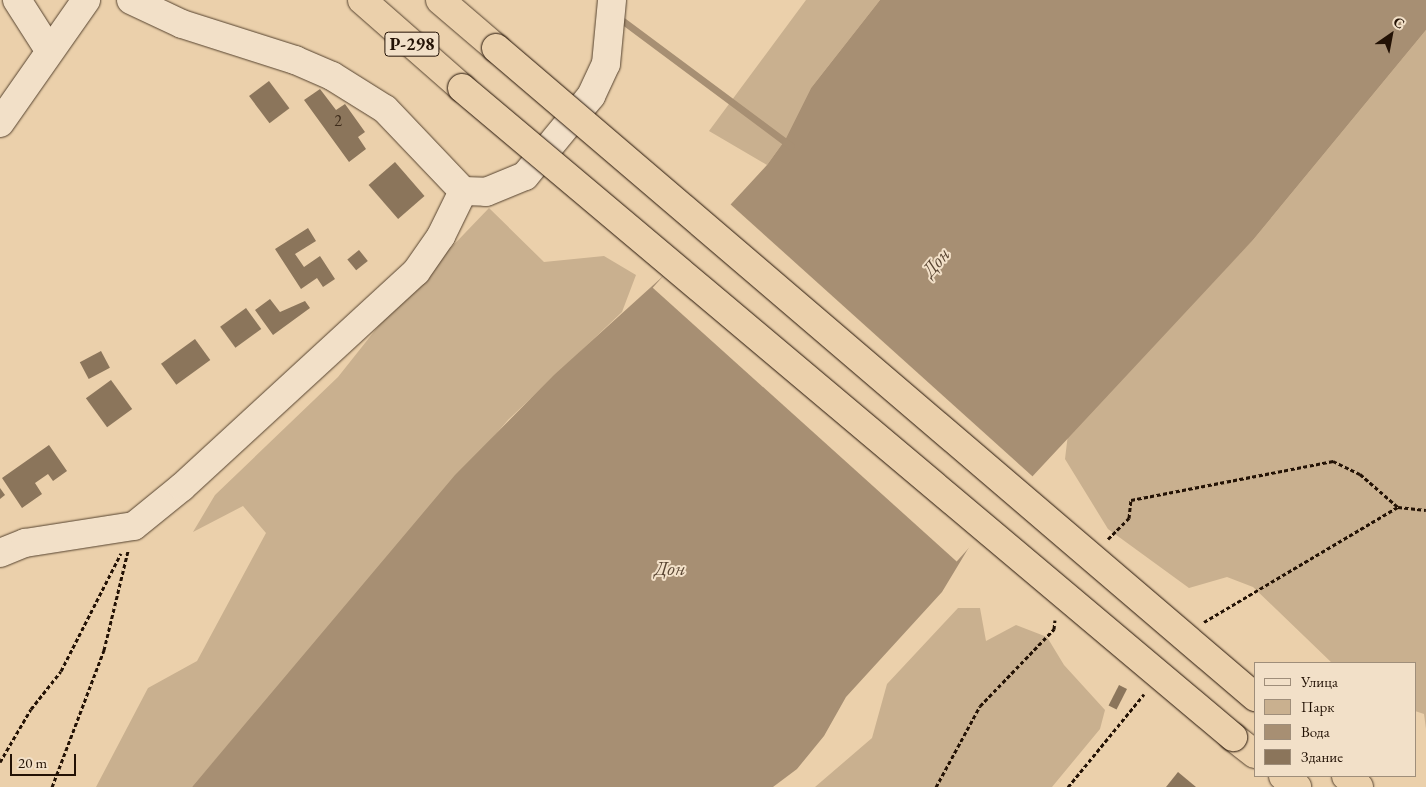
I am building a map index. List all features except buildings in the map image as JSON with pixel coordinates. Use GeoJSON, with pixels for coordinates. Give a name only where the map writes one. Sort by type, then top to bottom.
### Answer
{"type":"FeatureCollection","features":[{"type":"Feature","properties":{"kind":"highway","name":"Р-298"},"geometry":{"type":"LineString","coordinates":[[362,0],[462,88],[1254,753]]}},
{"type":"Feature","properties":{"kind":"highway","name":"Р-298"},"geometry":{"type":"LineString","coordinates":[[440,0],[1254,696]]}},
{"type":"Feature","properties":{"kind":"highway"},"geometry":{"type":"LineString","coordinates":[[1284,777],[1297,787]]}},
{"type":"Feature","properties":{"kind":"highway"},"geometry":{"type":"LineString","coordinates":[[1347,777],[1359,787]]}},
{"type":"Feature","properties":{"kind":"street"},"geometry":{"type":"LineString","coordinates":[[17,0],[49,50]]}},
{"type":"Feature","properties":{"kind":"street"},"geometry":{"type":"LineString","coordinates":[[0,123],[49,50],[86,0]]}},
{"type":"Feature","properties":{"kind":"street"},"geometry":{"type":"LineString","coordinates":[[130,0],[174,21],[295,60],[332,76],[385,110],[463,191],[486,192],[525,176],[591,96],[606,64],[612,0]]}},
{"type":"Feature","properties":{"kind":"street"},"geometry":{"type":"LineString","coordinates":[[0,553],[24,543],[134,526],[416,272],[442,236],[463,191]]}},
{"type":"Feature","properties":{"kind":"path"},"geometry":{"type":"LineString","coordinates":[[1101,545],[1129,518],[1130,500],[1332,461],[1360,474],[1398,507],[1426,510]]}},
{"type":"Feature","properties":{"kind":"path"},"geometry":{"type":"LineString","coordinates":[[1196,631],[1209,616],[1398,507]]}},
{"type":"Feature","properties":{"kind":"path"},"geometry":{"type":"LineString","coordinates":[[0,762],[31,709],[61,671],[134,526]]}},
{"type":"Feature","properties":{"kind":"path"},"geometry":{"type":"LineString","coordinates":[[52,787],[104,650],[134,526]]}},
{"type":"Feature","properties":{"kind":"path"},"geometry":{"type":"LineString","coordinates":[[936,787],[980,706],[1054,629],[1056,612]]}},
{"type":"Feature","properties":{"kind":"path"},"geometry":{"type":"LineString","coordinates":[[1068,787],[1152,685]]}},
{"type":"Feature","properties":{"kind":"green space"},"geometry":{"type":"Polygon","coordinates":[[[806,0],[880,0],[811,88],[785,140],[767,165],[709,131],[806,0]]]}},
{"type":"Feature","properties":{"kind":"green space"},"geometry":{"type":"Polygon","coordinates":[[[1426,30],[1426,729],[1424,714],[1416,711],[1416,662],[1331,662],[1253,587],[1227,577],[1189,588],[1108,529],[1065,459],[1068,434],[1253,240],[1426,30]]]}},
{"type":"Feature","properties":{"kind":"green space"},"geometry":{"type":"Polygon","coordinates":[[[489,208],[544,262],[604,256],[636,275],[622,312],[508,420],[192,787],[96,787],[148,688],[197,661],[266,533],[243,506],[193,532],[215,495],[338,377],[392,309],[489,208]]]}},
{"type":"Feature","properties":{"kind":"green space"},"geometry":{"type":"Polygon","coordinates":[[[958,608],[980,608],[986,641],[1016,625],[1047,637],[1064,665],[1105,710],[1100,729],[1052,787],[815,787],[872,738],[887,684],[958,608]]]}},
{"type":"Feature","properties":{"kind":"water","name":"Дон"},"geometry":{"type":"Polygon","coordinates":[[[880,0],[1426,0],[1426,30],[1253,240],[974,539],[942,592],[846,697],[824,736],[797,769],[773,787],[192,787],[455,475],[554,375],[672,268],[767,165],[785,140],[811,88],[880,0]]]}},
{"type":"Feature","properties":{"kind":"pier"},"geometry":{"type":"Polygon","coordinates":[[[729,203],[1033,477],[957,561],[653,288],[729,203]]]}},
{"type":"Feature","properties":{"kind":"waterway"},"geometry":{"type":"LineString","coordinates":[[623,21],[791,146]]}}]}
